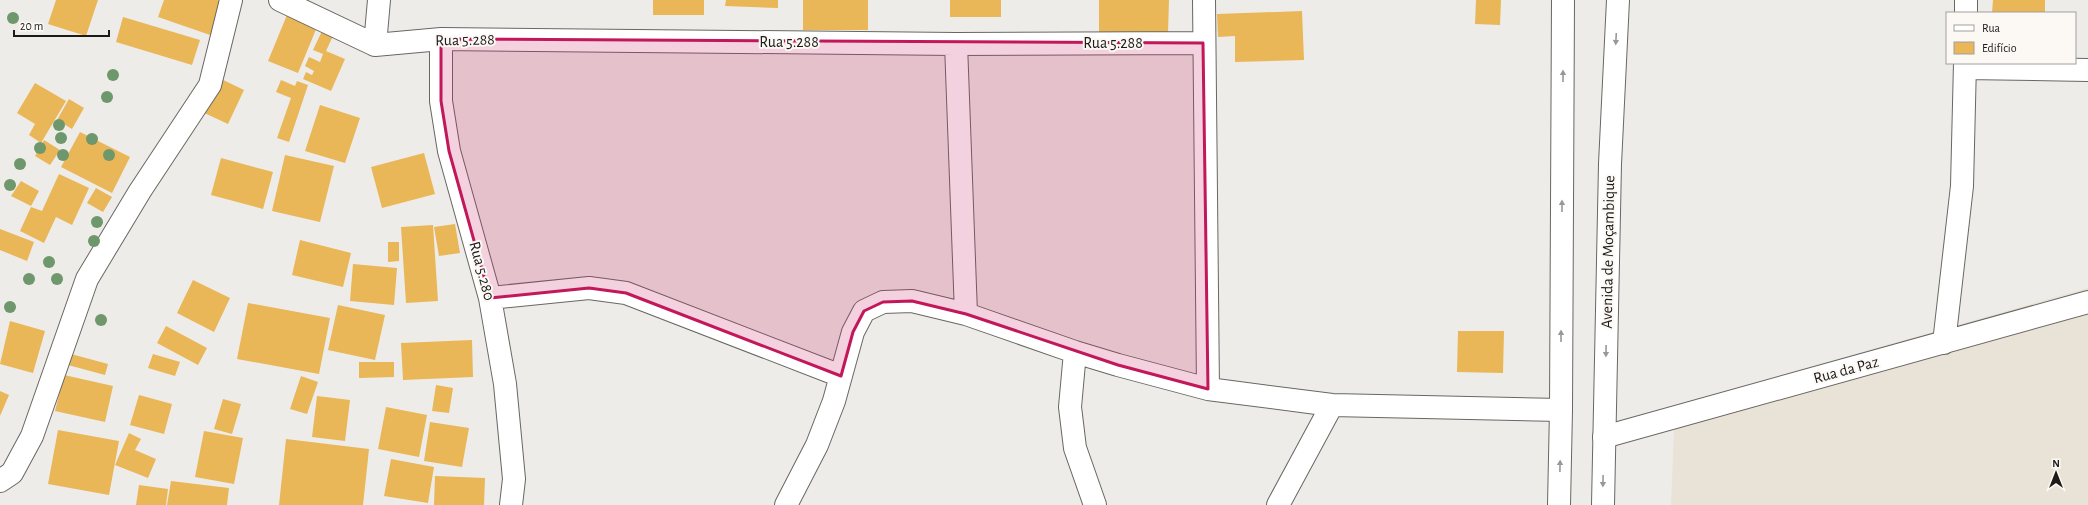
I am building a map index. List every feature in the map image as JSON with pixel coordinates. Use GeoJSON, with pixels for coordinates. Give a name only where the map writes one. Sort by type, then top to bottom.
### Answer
{"type":"FeatureCollection","features":[{"type":"Feature","properties":{"kind":"main road"},"geometry":{"type":"LineString","coordinates":[[0,481],[12,473],[32,436],[87,279],[140,191],[210,86],[231,0]]}},
{"type":"Feature","properties":{"kind":"main road"},"geometry":{"type":"LineString","coordinates":[[280,0],[375,45],[379,0]]}},
{"type":"Feature","properties":{"kind":"main road"},"geometry":{"type":"LineString","coordinates":[[1204,0],[1203,43],[1208,389]]}},
{"type":"Feature","properties":{"kind":"main road"},"geometry":{"type":"LineString","coordinates":[[1559,505],[1561,410],[1563,0]]}},
{"type":"Feature","properties":{"kind":"main road","name":"Avenida de Moçambique"},"geometry":{"type":"LineString","coordinates":[[1603,505],[1610,164],[1618,0]]}},
{"type":"Feature","properties":{"kind":"main road"},"geometry":{"type":"LineString","coordinates":[[1966,0],[1966,12]]}},
{"type":"Feature","properties":{"kind":"main road","name":"Rua 5.288"},"geometry":{"type":"LineString","coordinates":[[375,45],[441,40],[956,44],[1203,43]]}},
{"type":"Feature","properties":{"kind":"main road","name":"Rua 5.280"},"geometry":{"type":"LineString","coordinates":[[441,40],[441,101],[449,151],[490,298],[506,384],[514,479],[511,505]]}},
{"type":"Feature","properties":{"kind":"main road"},"geometry":{"type":"LineString","coordinates":[[956,44],[966,314]]}},
{"type":"Feature","properties":{"kind":"main road"},"geometry":{"type":"LineString","coordinates":[[1944,343],[1962,186],[1965,65],[2088,70]]}},
{"type":"Feature","properties":{"kind":"main road"},"geometry":{"type":"LineString","coordinates":[[490,298],[589,288],[626,293],[841,376]]}},
{"type":"Feature","properties":{"kind":"main road"},"geometry":{"type":"LineString","coordinates":[[786,505],[817,445],[834,401],[853,332],[864,311],[883,302],[912,301],[966,314],[1075,352],[1118,365],[1184,381],[1208,389],[1332,405],[1561,410]]}},
{"type":"Feature","properties":{"kind":"main road","name":"Rua da Paz"},"geometry":{"type":"LineString","coordinates":[[1604,437],[2088,302]]}},
{"type":"Feature","properties":{"kind":"main road"},"geometry":{"type":"LineString","coordinates":[[1075,352],[1070,407],[1075,448],[1095,505]]}},
{"type":"Feature","properties":{"kind":"main road"},"geometry":{"type":"LineString","coordinates":[[1278,505],[1332,405]]}},
{"type":"Feature","properties":{"kind":"highlighted area"},"geometry":{"type":"Polygon","coordinates":[[[441,39],[1203,43],[1208,389],[1118,365],[966,314],[912,301],[883,302],[864,311],[853,332],[841,376],[626,293],[589,288],[490,298],[449,151],[441,101],[441,39]]]}},
{"type":"Feature","properties":{"kind":"shaded area"},"geometry":{"type":"Polygon","coordinates":[[[2088,288],[2088,505],[1671,505],[1675,405],[2088,288]]]}},
{"type":"Feature","properties":{"kind":"building"},"geometry":{"type":"Polygon","coordinates":[[[56,0],[98,0],[86,36],[48,24],[56,0]]]}},
{"type":"Feature","properties":{"kind":"building"},"geometry":{"type":"Polygon","coordinates":[[[164,0],[217,0],[224,2],[213,36],[158,17],[164,0]]]}},
{"type":"Feature","properties":{"kind":"building"},"geometry":{"type":"Polygon","coordinates":[[[653,0],[704,0],[704,15],[653,15],[653,0]]]}},
{"type":"Feature","properties":{"kind":"building"},"geometry":{"type":"Polygon","coordinates":[[[726,0],[778,0],[778,8],[725,6],[726,0]]]}},
{"type":"Feature","properties":{"kind":"building"},"geometry":{"type":"Polygon","coordinates":[[[803,0],[868,0],[868,30],[803,30],[803,0]]]}},
{"type":"Feature","properties":{"kind":"building"},"geometry":{"type":"Polygon","coordinates":[[[950,0],[1001,0],[1001,17],[950,17],[950,0]]]}},
{"type":"Feature","properties":{"kind":"building"},"geometry":{"type":"Polygon","coordinates":[[[1099,0],[1169,0],[1168,33],[1099,32],[1099,0]]]}},
{"type":"Feature","properties":{"kind":"building"},"geometry":{"type":"Polygon","coordinates":[[[1476,0],[1501,0],[1500,25],[1475,24],[1476,0]]]}},
{"type":"Feature","properties":{"kind":"building"},"geometry":{"type":"Polygon","coordinates":[[[1993,0],[2045,0],[2045,12],[1992,12],[1993,0]]]}},
{"type":"Feature","properties":{"kind":"building"},"geometry":{"type":"Polygon","coordinates":[[[1302,11],[1304,60],[1235,62],[1235,36],[1218,37],[1217,14],[1302,11]]]}},
{"type":"Feature","properties":{"kind":"building"},"geometry":{"type":"Polygon","coordinates":[[[287,15],[317,27],[298,73],[268,61],[287,15]]]}},
{"type":"Feature","properties":{"kind":"building"},"geometry":{"type":"Polygon","coordinates":[[[123,17],[200,40],[192,65],[116,42],[123,17]]]}},
{"type":"Feature","properties":{"kind":"building"},"geometry":{"type":"Polygon","coordinates":[[[322,31],[333,36],[326,51],[345,59],[331,91],[303,79],[306,72],[312,75],[314,71],[305,66],[309,57],[320,62],[323,54],[313,50],[322,31]]]}},
{"type":"Feature","properties":{"kind":"building"},"geometry":{"type":"Polygon","coordinates":[[[217,77],[244,90],[228,124],[200,111],[217,77]]]}},
{"type":"Feature","properties":{"kind":"building"},"geometry":{"type":"Polygon","coordinates":[[[281,80],[295,86],[297,81],[308,85],[289,142],[277,138],[291,98],[276,92],[281,80]]]}},
{"type":"Feature","properties":{"kind":"building"},"geometry":{"type":"Polygon","coordinates":[[[35,83],[66,101],[41,143],[29,135],[35,124],[17,113],[35,83]]]}},
{"type":"Feature","properties":{"kind":"building"},"geometry":{"type":"Polygon","coordinates":[[[69,99],[84,108],[72,129],[57,120],[69,99]]]}},
{"type":"Feature","properties":{"kind":"building"},"geometry":{"type":"Polygon","coordinates":[[[320,105],[360,118],[345,163],[305,151],[320,105]]]}},
{"type":"Feature","properties":{"kind":"building"},"geometry":{"type":"Polygon","coordinates":[[[80,132],[130,157],[112,193],[61,167],[80,132]]]}},
{"type":"Feature","properties":{"kind":"building"},"geometry":{"type":"Polygon","coordinates":[[[44,140],[60,150],[50,165],[35,156],[44,140]]]}},
{"type":"Feature","properties":{"kind":"building"},"geometry":{"type":"Polygon","coordinates":[[[424,153],[435,194],[382,208],[371,167],[424,153]]]}},
{"type":"Feature","properties":{"kind":"building"},"geometry":{"type":"Polygon","coordinates":[[[285,155],[334,166],[320,222],[272,211],[285,155]]]}},
{"type":"Feature","properties":{"kind":"building"},"geometry":{"type":"Polygon","coordinates":[[[221,158],[273,172],[263,209],[211,195],[221,158]]]}},
{"type":"Feature","properties":{"kind":"building"},"geometry":{"type":"Polygon","coordinates":[[[59,174],[89,188],[72,225],[56,217],[44,243],[20,231],[31,207],[42,211],[59,174]]]}},
{"type":"Feature","properties":{"kind":"building"},"geometry":{"type":"Polygon","coordinates":[[[21,181],[39,191],[31,206],[11,196],[21,181]]]}},
{"type":"Feature","properties":{"kind":"building"},"geometry":{"type":"Polygon","coordinates":[[[96,188],[112,197],[103,212],[87,203],[96,188]]]}},
{"type":"Feature","properties":{"kind":"building"},"geometry":{"type":"Polygon","coordinates":[[[455,224],[460,253],[439,256],[434,227],[455,224]]]}},
{"type":"Feature","properties":{"kind":"building"},"geometry":{"type":"Polygon","coordinates":[[[433,225],[438,301],[406,303],[401,227],[433,225]]]}},
{"type":"Feature","properties":{"kind":"building"},"geometry":{"type":"Polygon","coordinates":[[[0,229],[34,242],[27,261],[0,250],[0,229]]]}},
{"type":"Feature","properties":{"kind":"building"},"geometry":{"type":"Polygon","coordinates":[[[300,240],[351,253],[343,287],[292,275],[300,240]]]}},
{"type":"Feature","properties":{"kind":"building"},"geometry":{"type":"Polygon","coordinates":[[[388,242],[399,242],[399,261],[388,262],[388,242]]]}},
{"type":"Feature","properties":{"kind":"building"},"geometry":{"type":"Polygon","coordinates":[[[353,264],[397,268],[394,305],[350,301],[353,264]]]}},
{"type":"Feature","properties":{"kind":"building"},"geometry":{"type":"Polygon","coordinates":[[[193,280],[230,298],[214,332],[177,313],[193,280]]]}},
{"type":"Feature","properties":{"kind":"building"},"geometry":{"type":"Polygon","coordinates":[[[248,303],[330,318],[319,374],[237,359],[248,303]]]}},
{"type":"Feature","properties":{"kind":"building"},"geometry":{"type":"Polygon","coordinates":[[[338,305],[385,315],[375,360],[328,350],[338,305]]]}},
{"type":"Feature","properties":{"kind":"building"},"geometry":{"type":"Polygon","coordinates":[[[10,321],[45,331],[33,373],[0,364],[10,321]]]}},
{"type":"Feature","properties":{"kind":"building"},"geometry":{"type":"Polygon","coordinates":[[[166,326],[207,348],[198,365],[157,343],[166,326]]]}},
{"type":"Feature","properties":{"kind":"building"},"geometry":{"type":"Polygon","coordinates":[[[1458,331],[1504,331],[1503,373],[1457,372],[1458,331]]]}},
{"type":"Feature","properties":{"kind":"building"},"geometry":{"type":"Polygon","coordinates":[[[472,340],[473,377],[403,380],[401,343],[472,340]]]}},
{"type":"Feature","properties":{"kind":"building"},"geometry":{"type":"Polygon","coordinates":[[[71,354],[108,364],[105,375],[68,365],[71,354]]]}},
{"type":"Feature","properties":{"kind":"building"},"geometry":{"type":"Polygon","coordinates":[[[153,354],[180,362],[175,376],[148,368],[153,354]]]}},
{"type":"Feature","properties":{"kind":"building"},"geometry":{"type":"Polygon","coordinates":[[[359,362],[394,362],[394,377],[359,378],[359,362]]]}},
{"type":"Feature","properties":{"kind":"building"},"geometry":{"type":"Polygon","coordinates":[[[64,375],[113,386],[105,422],[55,411],[64,375]]]}},
{"type":"Feature","properties":{"kind":"building"},"geometry":{"type":"Polygon","coordinates":[[[301,376],[318,382],[307,414],[290,409],[301,376]]]}},
{"type":"Feature","properties":{"kind":"building"},"geometry":{"type":"Polygon","coordinates":[[[436,385],[453,388],[449,413],[432,411],[436,385]]]}},
{"type":"Feature","properties":{"kind":"building"},"geometry":{"type":"Polygon","coordinates":[[[0,391],[9,395],[0,416],[0,391]]]}},
{"type":"Feature","properties":{"kind":"building"},"geometry":{"type":"Polygon","coordinates":[[[139,395],[172,404],[164,434],[130,425],[139,395]]]}},
{"type":"Feature","properties":{"kind":"building"},"geometry":{"type":"Polygon","coordinates":[[[317,396],[350,400],[345,441],[312,437],[317,396]]]}},
{"type":"Feature","properties":{"kind":"building"},"geometry":{"type":"Polygon","coordinates":[[[223,399],[241,404],[232,434],[214,429],[223,399]]]}},
{"type":"Feature","properties":{"kind":"building"},"geometry":{"type":"Polygon","coordinates":[[[386,407],[427,415],[419,457],[378,449],[386,407]]]}},
{"type":"Feature","properties":{"kind":"building"},"geometry":{"type":"Polygon","coordinates":[[[430,422],[469,428],[462,467],[424,461],[430,422]]]}},
{"type":"Feature","properties":{"kind":"building"},"geometry":{"type":"Polygon","coordinates":[[[58,430],[119,441],[109,495],[48,484],[58,430]]]}},
{"type":"Feature","properties":{"kind":"building"},"geometry":{"type":"Polygon","coordinates":[[[204,431],[243,438],[234,484],[195,477],[204,431]]]}},
{"type":"Feature","properties":{"kind":"building"},"geometry":{"type":"Polygon","coordinates":[[[129,433],[141,439],[135,450],[156,459],[148,478],[115,465],[129,433]]]}},
{"type":"Feature","properties":{"kind":"building"},"geometry":{"type":"Polygon","coordinates":[[[286,439],[369,449],[363,505],[279,505],[286,439]]]}},
{"type":"Feature","properties":{"kind":"building"},"geometry":{"type":"Polygon","coordinates":[[[391,459],[434,467],[428,503],[384,496],[391,459]]]}},
{"type":"Feature","properties":{"kind":"building"},"geometry":{"type":"Polygon","coordinates":[[[435,476],[485,478],[484,505],[434,505],[435,476]]]}},
{"type":"Feature","properties":{"kind":"building"},"geometry":{"type":"Polygon","coordinates":[[[171,481],[229,488],[227,505],[167,505],[171,481]]]}},
{"type":"Feature","properties":{"kind":"building"},"geometry":{"type":"Polygon","coordinates":[[[139,485],[168,489],[166,505],[136,505],[139,485]]]}}]}
